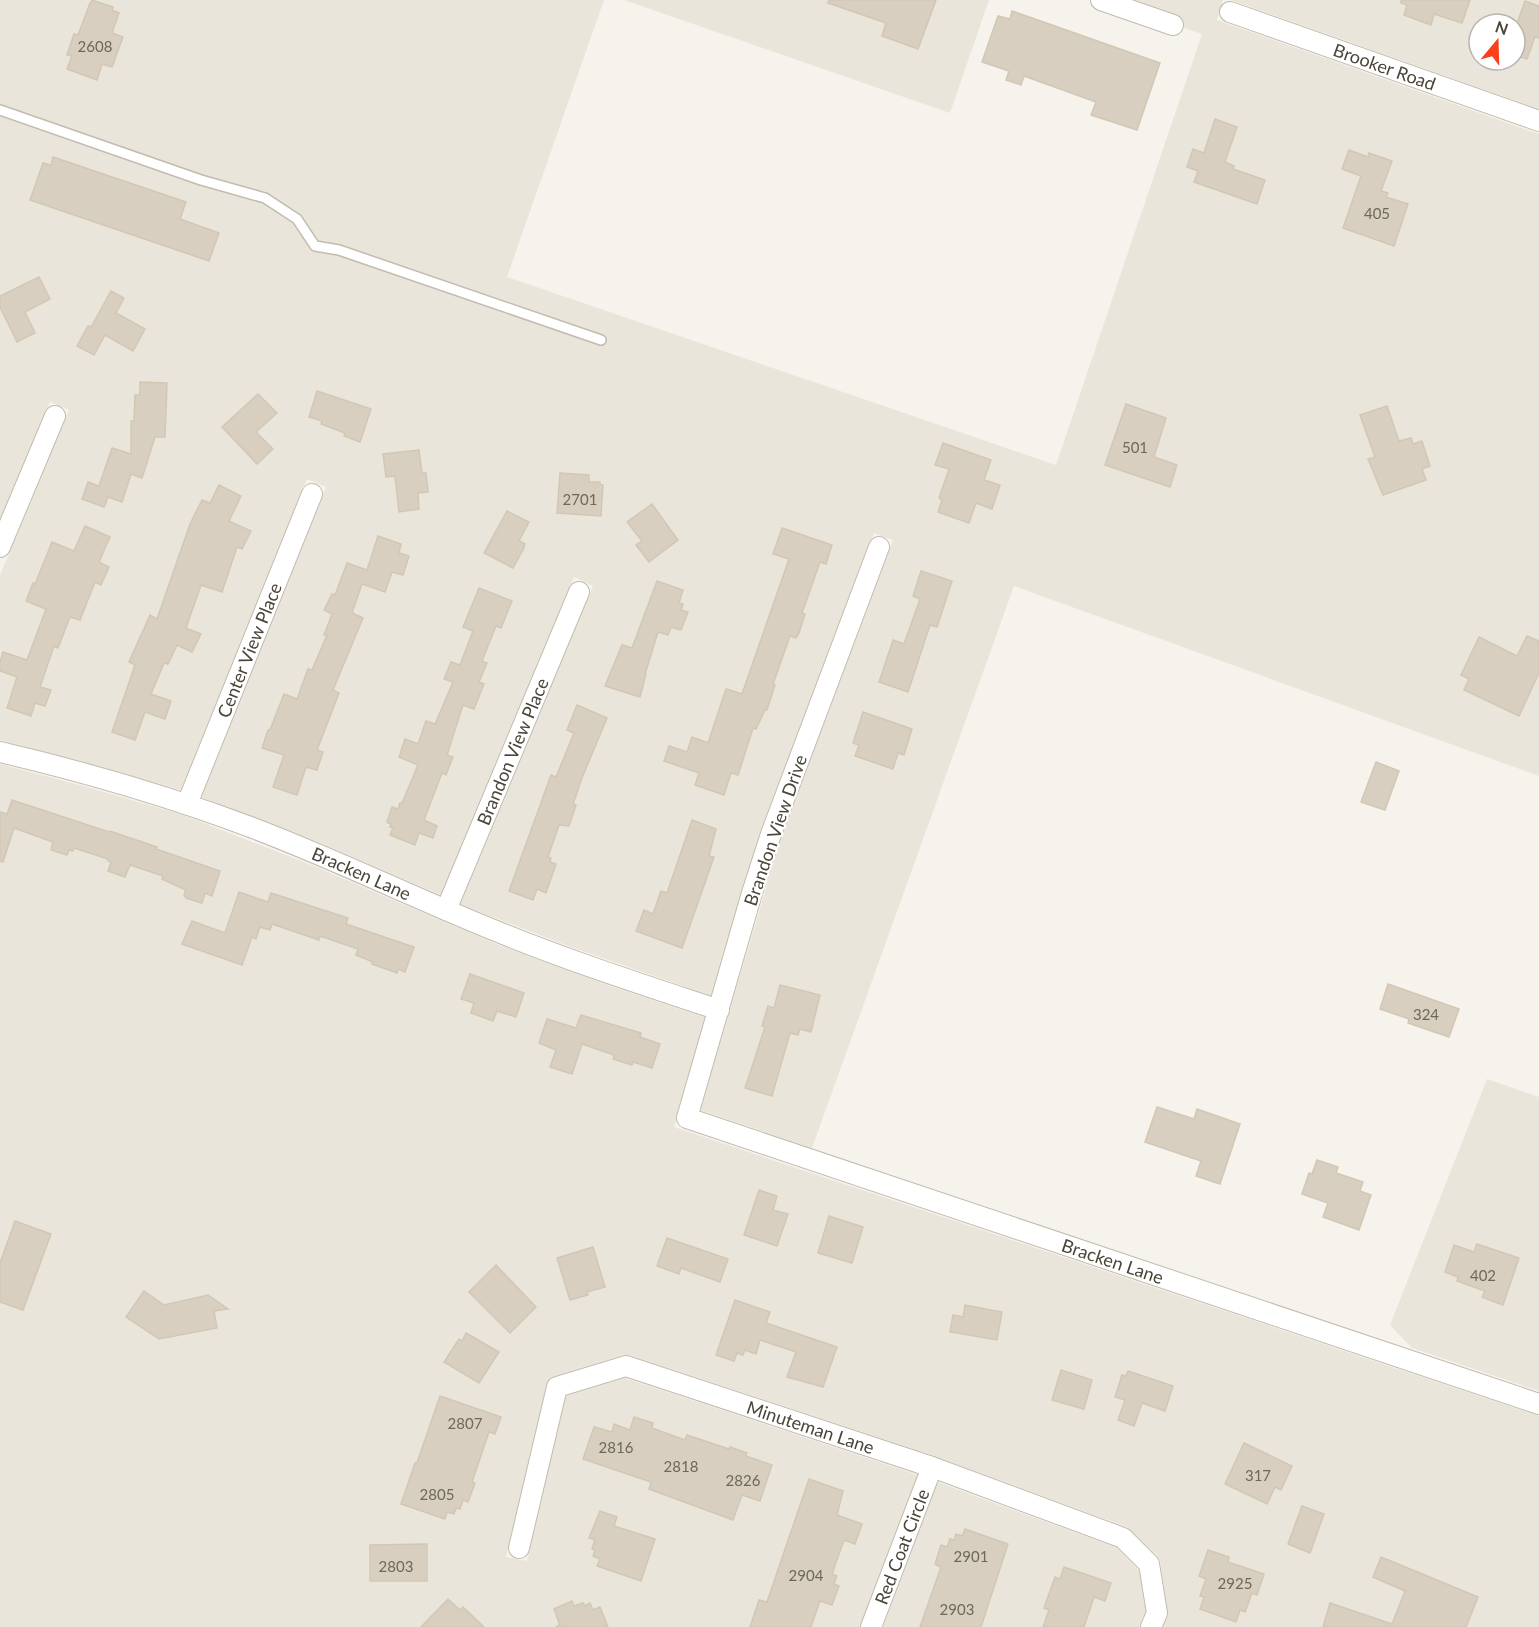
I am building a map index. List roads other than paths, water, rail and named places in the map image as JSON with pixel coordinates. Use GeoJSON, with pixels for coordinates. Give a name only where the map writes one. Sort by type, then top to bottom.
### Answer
{"type":"FeatureCollection","features":[{"type":"Feature","properties":{"kind":"street"},"geometry":{"type":"LineString","coordinates":[[1101,0],[1173,25]]}},
{"type":"Feature","properties":{"kind":"street","name":"Brooker Road"},"geometry":{"type":"LineString","coordinates":[[1230,12],[1539,121]]}},
{"type":"Feature","properties":{"kind":"street"},"geometry":{"type":"LineString","coordinates":[[0,547],[55,416]]}},
{"type":"Feature","properties":{"kind":"street","name":"Center View Place"},"geometry":{"type":"LineString","coordinates":[[187,804],[312,494]]}},
{"type":"Feature","properties":{"kind":"street","name":"Brandon View Drive"},"geometry":{"type":"LineString","coordinates":[[687,1118],[771,834],[879,547]]}},
{"type":"Feature","properties":{"kind":"street","name":"Brandon View Place"},"geometry":{"type":"LineString","coordinates":[[446,910],[579,592]]}},
{"type":"Feature","properties":{"kind":"street","name":"Bracken Lane"},"geometry":{"type":"LineString","coordinates":[[0,752],[187,804],[314,853],[446,910],[564,957],[719,1010]]}},
{"type":"Feature","properties":{"kind":"street","name":"Bracken Lane"},"geometry":{"type":"LineString","coordinates":[[687,1118],[1539,1404]]}},
{"type":"Feature","properties":{"kind":"street","name":"Minuteman Lane"},"geometry":{"type":"LineString","coordinates":[[519,1548],[557,1387],[626,1366],[932,1467],[1123,1538],[1149,1564],[1157,1613],[1151,1627]]}},
{"type":"Feature","properties":{"kind":"street","name":"Red Coat Circle"},"geometry":{"type":"LineString","coordinates":[[871,1627],[932,1467]]}},
{"type":"Feature","properties":{"kind":"lane"},"geometry":{"type":"LineString","coordinates":[[0,110],[201,180],[265,198],[297,219],[315,246],[339,250],[602,340]]}}]}
